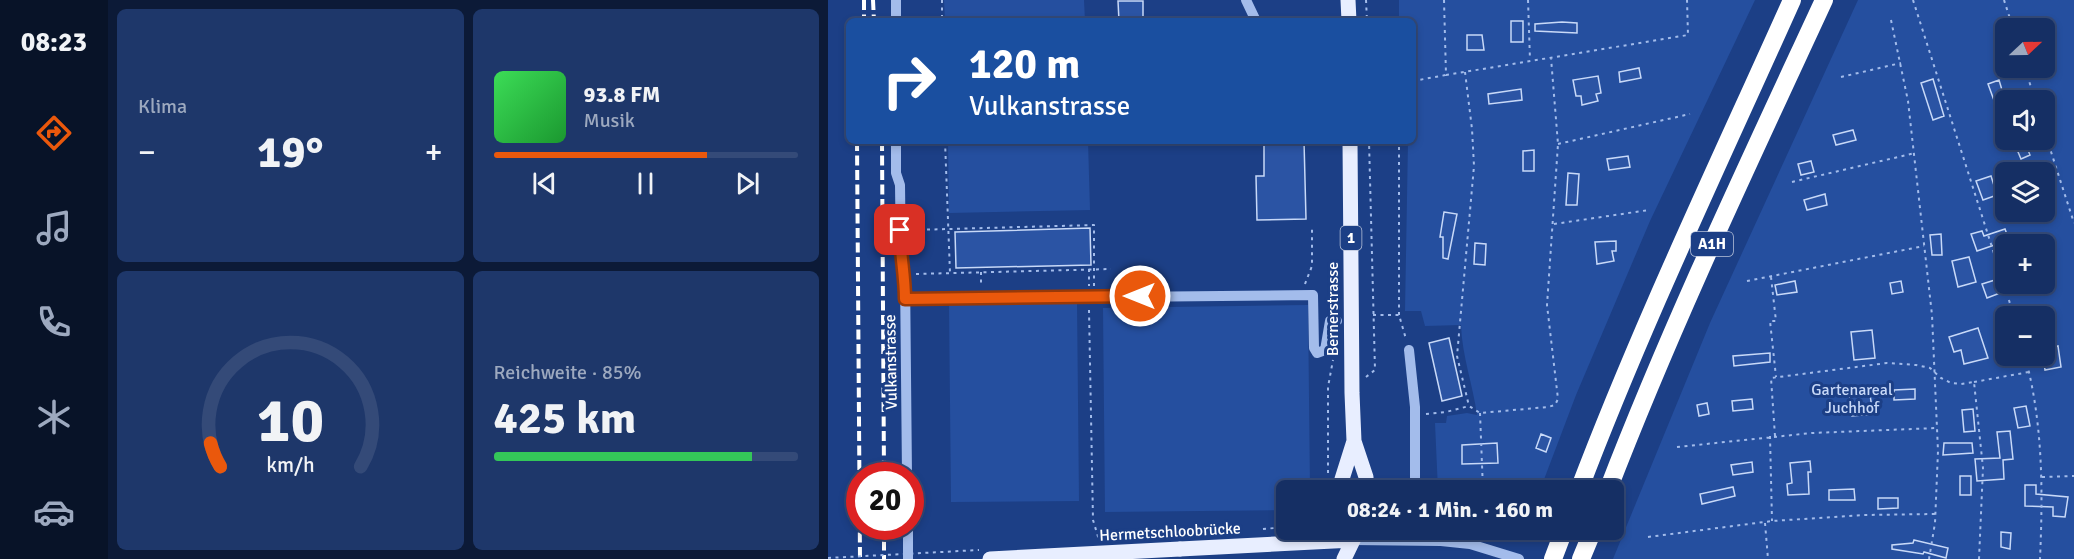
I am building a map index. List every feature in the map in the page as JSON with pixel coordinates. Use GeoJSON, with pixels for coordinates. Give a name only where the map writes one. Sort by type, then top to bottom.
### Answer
{"type":"FeatureCollection","features":[{"type":"Feature","properties":{"kind":"highway","name":"A1H"},"geometry":{"type":"LineString","coordinates":[[1583,480],[1613,400],[1660,289],[1792,0]]}},
{"type":"Feature","properties":{"kind":"highway","name":"A1H"},"geometry":{"type":"LineString","coordinates":[[1612,480],[1686,300],[1824,0]]}},
{"type":"Feature","properties":{"kind":"highway"},"geometry":{"type":"LineString","coordinates":[[1553,559],[1560,540]]}},
{"type":"Feature","properties":{"kind":"highway"},"geometry":{"type":"LineString","coordinates":[[1581,559],[1589,540]]}},
{"type":"Feature","properties":{"kind":"main road"},"geometry":{"type":"LineString","coordinates":[[1348,0],[1348,18]]}},
{"type":"Feature","properties":{"kind":"main road","name":"Bernerstrasse"},"geometry":{"type":"LineString","coordinates":[[1350,144],[1354,441],[1365,480]]}},
{"type":"Feature","properties":{"kind":"main road","name":"Bernerstrasse"},"geometry":{"type":"LineString","coordinates":[[1342,480],[1354,441]]}},
{"type":"Feature","properties":{"kind":"main road","name":"Hermetschloobrücke"},"geometry":{"type":"LineString","coordinates":[[990,559],[1180,549],[1277,540]]}},
{"type":"Feature","properties":{"kind":"main road"},"geometry":{"type":"LineString","coordinates":[[1344,559],[1351,540]]}},
{"type":"Feature","properties":{"kind":"street"},"geometry":{"type":"LineString","coordinates":[[896,0],[896,18]]}},
{"type":"Feature","properties":{"kind":"street"},"geometry":{"type":"LineString","coordinates":[[1246,0],[1255,18]]}},
{"type":"Feature","properties":{"kind":"street","name":"Vulkanstrasse"},"geometry":{"type":"LineString","coordinates":[[896,144],[897,173],[900,184],[901,260],[905,274],[907,462]]}},
{"type":"Feature","properties":{"kind":"street"},"geometry":{"type":"LineString","coordinates":[[905,299],[1313,295],[1314,348],[1317,354],[1325,350],[1330,321],[1337,321]]}},
{"type":"Feature","properties":{"kind":"street"},"geometry":{"type":"LineString","coordinates":[[1409,350],[1414,415],[1415,480]]}},
{"type":"Feature","properties":{"kind":"street"},"geometry":{"type":"LineString","coordinates":[[908,540],[908,559]]}},
{"type":"Feature","properties":{"kind":"street"},"geometry":{"type":"LineString","coordinates":[[1430,540],[1470,544],[1519,559]]}},
{"type":"Feature","properties":{"kind":"street"},"geometry":{"type":"LineString","coordinates":[[1468,540],[1470,544]]}},
{"type":"Feature","properties":{"kind":"path"},"geometry":{"type":"LineString","coordinates":[[942,0],[942,18]]}},
{"type":"Feature","properties":{"kind":"path"},"geometry":{"type":"LineString","coordinates":[[1366,0],[1367,18]]}},
{"type":"Feature","properties":{"kind":"path"},"geometry":{"type":"LineString","coordinates":[[1444,0],[1446,75]]}},
{"type":"Feature","properties":{"kind":"path"},"geometry":{"type":"LineString","coordinates":[[1528,0],[1530,61]]}},
{"type":"Feature","properties":{"kind":"path"},"geometry":{"type":"LineString","coordinates":[[1416,80],[1688,35],[1687,0]]}},
{"type":"Feature","properties":{"kind":"path"},"geometry":{"type":"LineString","coordinates":[[1913,0],[2011,306]]}},
{"type":"Feature","properties":{"kind":"path"},"geometry":{"type":"LineString","coordinates":[[2004,0],[2010,18]]}},
{"type":"Feature","properties":{"kind":"path"},"geometry":{"type":"LineString","coordinates":[[1891,20],[1901,63],[1915,153],[1932,315],[1937,428],[1935,514],[1929,559]]}},
{"type":"Feature","properties":{"kind":"path"},"geometry":{"type":"LineString","coordinates":[[1465,71],[1474,166],[1457,356],[1469,406],[1480,413],[1548,407],[1555,405],[1558,399],[1547,306],[1558,144],[1551,58]]}},
{"type":"Feature","properties":{"kind":"path"},"geometry":{"type":"LineString","coordinates":[[1840,77],[1901,63]]}},
{"type":"Feature","properties":{"kind":"path"},"geometry":{"type":"LineString","coordinates":[[1558,144],[1690,114]]}},
{"type":"Feature","properties":{"kind":"path"},"geometry":{"type":"LineString","coordinates":[[945,144],[950,273]]}},
{"type":"Feature","properties":{"kind":"path"},"geometry":{"type":"LineString","coordinates":[[1370,144],[1375,370]]}},
{"type":"Feature","properties":{"kind":"path"},"geometry":{"type":"LineString","coordinates":[[1399,144],[1399,315],[1409,350]]}},
{"type":"Feature","properties":{"kind":"path"},"geometry":{"type":"LineString","coordinates":[[2050,150],[2074,223]]}},
{"type":"Feature","properties":{"kind":"path"},"geometry":{"type":"LineString","coordinates":[[1792,182],[1915,153]]}},
{"type":"Feature","properties":{"kind":"path"},"geometry":{"type":"LineString","coordinates":[[1554,224],[1649,210]]}},
{"type":"Feature","properties":{"kind":"path"},"geometry":{"type":"LineString","coordinates":[[900,230],[1094,225],[1093,520],[1102,549]]}},
{"type":"Feature","properties":{"kind":"path"},"geometry":{"type":"LineString","coordinates":[[1301,295],[1312,266],[1312,227]]}},
{"type":"Feature","properties":{"kind":"path"},"geometry":{"type":"LineString","coordinates":[[1747,281],[1924,246]]}},
{"type":"Feature","properties":{"kind":"path"},"geometry":{"type":"LineString","coordinates":[[905,274],[1111,268]]}},
{"type":"Feature","properties":{"kind":"path"},"geometry":{"type":"LineString","coordinates":[[1089,269],[1092,296]]}},
{"type":"Feature","properties":{"kind":"path"},"geometry":{"type":"LineString","coordinates":[[981,272],[981,298]]}},
{"type":"Feature","properties":{"kind":"path"},"geometry":{"type":"LineString","coordinates":[[1771,277],[1776,321],[1770,321],[1776,377]]}},
{"type":"Feature","properties":{"kind":"path"},"geometry":{"type":"LineString","coordinates":[[1373,315],[1399,315]]}},
{"type":"Feature","properties":{"kind":"path"},"geometry":{"type":"LineString","coordinates":[[1775,435],[1771,378],[1887,363],[1930,368],[1941,378],[1951,383],[1962,384],[2029,372]]}},
{"type":"Feature","properties":{"kind":"path"},"geometry":{"type":"LineString","coordinates":[[2028,366],[2041,445],[2040,559]]}},
{"type":"Feature","properties":{"kind":"path"},"geometry":{"type":"LineString","coordinates":[[1974,382],[1983,468],[1979,559]]}},
{"type":"Feature","properties":{"kind":"path"},"geometry":{"type":"LineString","coordinates":[[1414,415],[1446,412],[1469,406]]}},
{"type":"Feature","properties":{"kind":"path"},"geometry":{"type":"LineString","coordinates":[[1480,413],[1483,480]]}},
{"type":"Feature","properties":{"kind":"path"},"geometry":{"type":"LineString","coordinates":[[1677,447],[1775,435],[1847,430],[1937,428]]}},
{"type":"Feature","properties":{"kind":"path"},"geometry":{"type":"LineString","coordinates":[[1770,436],[1772,521]]}},
{"type":"Feature","properties":{"kind":"path"},"geometry":{"type":"LineString","coordinates":[[2042,477],[2074,476]]}},
{"type":"Feature","properties":{"kind":"path"},"geometry":{"type":"LineString","coordinates":[[1648,537],[1772,521],[1864,515],[1935,514]]}},
{"type":"Feature","properties":{"kind":"path"},"geometry":{"type":"LineString","coordinates":[[1765,522],[1768,559]]}},
{"type":"Feature","properties":{"kind":"green space"},"geometry":{"type":"Polygon","coordinates":[[[944,0],[1084,0],[1085,18],[945,18],[944,0]]]}},
{"type":"Feature","properties":{"kind":"green space"},"geometry":{"type":"Polygon","coordinates":[[[1399,0],[1755,0],[1650,221],[1576,395],[1544,480],[1438,480],[1435,423],[1446,423],[1447,416],[1467,413],[1477,415],[1463,348],[1461,325],[1425,326],[1421,311],[1405,311],[1408,144],[1416,144],[1416,18],[1399,18],[1399,0]]]}},
{"type":"Feature","properties":{"kind":"green space","name":"Gartenareal Juchhof"},"geometry":{"type":"Polygon","coordinates":[[[1858,0],[2074,0],[2074,559],[1613,559],[1621,540],[1624,540],[1624,532],[1710,323],[1858,0]]]}},
{"type":"Feature","properties":{"kind":"green space"},"geometry":{"type":"Polygon","coordinates":[[[948,144],[1088,144],[1090,210],[949,213],[948,144]]]}},
{"type":"Feature","properties":{"kind":"green space"},"geometry":{"type":"Polygon","coordinates":[[[1077,302],[1079,501],[951,502],[949,303],[1077,302]]]}},
{"type":"Feature","properties":{"kind":"green space"},"geometry":{"type":"Polygon","coordinates":[[[1308,305],[1310,480],[1276,480],[1276,510],[1105,512],[1103,308],[1308,305]]]}},
{"type":"Feature","properties":{"kind":"building"},"geometry":{"type":"Polygon","coordinates":[[[1118,1],[1143,1],[1143,18],[1119,18],[1118,1]]]}},
{"type":"Feature","properties":{"kind":"building"},"geometry":{"type":"Polygon","coordinates":[[[1511,21],[1523,21],[1523,42],[1511,42],[1511,21]]]}},
{"type":"Feature","properties":{"kind":"building"},"geometry":{"type":"Polygon","coordinates":[[[1577,23],[1577,33],[1535,31],[1535,24],[1577,23]]]}},
{"type":"Feature","properties":{"kind":"building"},"geometry":{"type":"Polygon","coordinates":[[[1467,35],[1482,35],[1484,50],[1467,50],[1467,35]]]}},
{"type":"Feature","properties":{"kind":"building"},"geometry":{"type":"Polygon","coordinates":[[[1639,68],[1641,78],[1620,82],[1619,72],[1639,68]]]}},
{"type":"Feature","properties":{"kind":"building"},"geometry":{"type":"Polygon","coordinates":[[[1598,76],[1601,93],[1596,94],[1598,101],[1582,105],[1581,96],[1576,96],[1573,80],[1598,76]]]}},
{"type":"Feature","properties":{"kind":"building"},"geometry":{"type":"Polygon","coordinates":[[[1933,79],[1944,116],[1933,120],[1921,83],[1933,79]]]}},
{"type":"Feature","properties":{"kind":"building"},"geometry":{"type":"Polygon","coordinates":[[[1999,80],[2002,90],[1995,90],[1995,103],[1988,84],[1999,80]]]}},
{"type":"Feature","properties":{"kind":"building"},"geometry":{"type":"Polygon","coordinates":[[[1521,89],[1522,100],[1489,104],[1488,94],[1521,89]]]}},
{"type":"Feature","properties":{"kind":"building"},"geometry":{"type":"Polygon","coordinates":[[[1853,130],[1856,140],[1836,145],[1833,135],[1853,130]]]}},
{"type":"Feature","properties":{"kind":"building"},"geometry":{"type":"Polygon","coordinates":[[[1264,144],[1304,144],[1306,219],[1257,220],[1256,176],[1264,176],[1264,144]]]}},
{"type":"Feature","properties":{"kind":"building"},"geometry":{"type":"Polygon","coordinates":[[[1534,150],[1534,171],[1523,171],[1523,151],[1534,150]]]}},
{"type":"Feature","properties":{"kind":"building"},"geometry":{"type":"Polygon","coordinates":[[[2017,150],[2028,150],[2030,155],[2021,159],[2017,150]]]}},
{"type":"Feature","properties":{"kind":"building"},"geometry":{"type":"Polygon","coordinates":[[[1628,156],[1630,167],[1609,170],[1607,159],[1628,156]]]}},
{"type":"Feature","properties":{"kind":"building"},"geometry":{"type":"Polygon","coordinates":[[[1811,161],[1814,172],[1801,175],[1798,164],[1811,161]]]}},
{"type":"Feature","properties":{"kind":"building"},"geometry":{"type":"Polygon","coordinates":[[[1568,173],[1579,174],[1577,205],[1566,205],[1568,173]]]}},
{"type":"Feature","properties":{"kind":"building"},"geometry":{"type":"Polygon","coordinates":[[[1991,176],[1995,196],[1983,200],[1976,181],[1991,176]]]}},
{"type":"Feature","properties":{"kind":"building"},"geometry":{"type":"Polygon","coordinates":[[[1825,194],[1827,205],[1807,210],[1804,200],[1825,194]]]}},
{"type":"Feature","properties":{"kind":"building"},"geometry":{"type":"Polygon","coordinates":[[[1444,212],[1457,214],[1448,259],[1443,258],[1443,237],[1440,237],[1444,212]]]}},
{"type":"Feature","properties":{"kind":"building"},"geometry":{"type":"Polygon","coordinates":[[[1090,228],[1091,265],[956,268],[955,232],[1090,228]]]}},
{"type":"Feature","properties":{"kind":"building"},"geometry":{"type":"Polygon","coordinates":[[[2005,229],[2007,234],[1995,234],[1995,245],[1977,251],[1971,234],[1982,231],[1984,236],[2005,229]]]}},
{"type":"Feature","properties":{"kind":"building"},"geometry":{"type":"Polygon","coordinates":[[[1941,234],[1942,255],[1932,255],[1930,235],[1941,234]]]}},
{"type":"Feature","properties":{"kind":"building"},"geometry":{"type":"Polygon","coordinates":[[[1616,241],[1616,251],[1612,251],[1614,261],[1597,264],[1595,242],[1616,241]]]}},
{"type":"Feature","properties":{"kind":"building"},"geometry":{"type":"Polygon","coordinates":[[[1475,243],[1486,244],[1485,265],[1474,264],[1475,243]]]}},
{"type":"Feature","properties":{"kind":"building"},"geometry":{"type":"Polygon","coordinates":[[[1969,257],[1976,282],[1958,287],[1952,261],[1969,257]]]}},
{"type":"Feature","properties":{"kind":"building"},"geometry":{"type":"Polygon","coordinates":[[[1995,280],[1995,294],[1997,294],[1987,298],[1982,284],[1995,280]]]}},
{"type":"Feature","properties":{"kind":"building"},"geometry":{"type":"Polygon","coordinates":[[[1795,281],[1797,292],[1777,295],[1775,285],[1795,281]]]}},
{"type":"Feature","properties":{"kind":"building"},"geometry":{"type":"Polygon","coordinates":[[[1901,281],[1903,292],[1892,294],[1890,283],[1901,281]]]}},
{"type":"Feature","properties":{"kind":"building"},"geometry":{"type":"Polygon","coordinates":[[[1978,328],[1988,358],[1964,364],[1961,350],[1954,352],[1949,337],[1978,328]]]}},
{"type":"Feature","properties":{"kind":"building"},"geometry":{"type":"Polygon","coordinates":[[[1872,330],[1875,358],[1854,360],[1851,332],[1872,330]]]}},
{"type":"Feature","properties":{"kind":"building"},"geometry":{"type":"Polygon","coordinates":[[[1449,338],[1462,396],[1442,401],[1429,343],[1449,338]]]}},
{"type":"Feature","properties":{"kind":"building"},"geometry":{"type":"Polygon","coordinates":[[[2058,346],[2061,367],[2045,370],[2044,366],[2055,366],[2055,347],[2058,346]]]}},
{"type":"Feature","properties":{"kind":"building"},"geometry":{"type":"Polygon","coordinates":[[[1770,353],[1770,362],[1734,366],[1733,356],[1770,353]]]}},
{"type":"Feature","properties":{"kind":"building"},"geometry":{"type":"Polygon","coordinates":[[[1915,389],[1915,399],[1894,400],[1894,390],[1915,389]]]}},
{"type":"Feature","properties":{"kind":"building"},"geometry":{"type":"Polygon","coordinates":[[[1865,390],[1865,395],[1870,395],[1873,414],[1852,416],[1849,391],[1865,390]]]}},
{"type":"Feature","properties":{"kind":"building"},"geometry":{"type":"Polygon","coordinates":[[[1752,399],[1753,409],[1733,411],[1732,401],[1752,399]]]}},
{"type":"Feature","properties":{"kind":"building"},"geometry":{"type":"Polygon","coordinates":[[[1707,403],[1709,414],[1699,416],[1697,405],[1707,403]]]}},
{"type":"Feature","properties":{"kind":"building"},"geometry":{"type":"Polygon","coordinates":[[[2026,406],[2030,426],[2018,428],[2014,408],[2026,406]]]}},
{"type":"Feature","properties":{"kind":"building"},"geometry":{"type":"Polygon","coordinates":[[[1973,409],[1975,431],[1964,432],[1962,410],[1973,409]]]}},
{"type":"Feature","properties":{"kind":"building"},"geometry":{"type":"Polygon","coordinates":[[[2010,431],[2013,459],[2003,460],[2004,479],[1977,481],[1975,459],[2000,458],[1997,432],[2010,431]]]}},
{"type":"Feature","properties":{"kind":"building"},"geometry":{"type":"Polygon","coordinates":[[[1541,434],[1551,438],[1546,452],[1536,448],[1541,434]]]}},
{"type":"Feature","properties":{"kind":"building"},"geometry":{"type":"Polygon","coordinates":[[[1497,443],[1498,463],[1462,464],[1462,445],[1497,443]]]}},
{"type":"Feature","properties":{"kind":"building"},"geometry":{"type":"Polygon","coordinates":[[[1944,443],[1972,443],[1973,453],[1943,455],[1944,443]]]}},
{"type":"Feature","properties":{"kind":"building"},"geometry":{"type":"Polygon","coordinates":[[[1810,461],[1809,494],[1788,495],[1787,484],[1792,483],[1790,463],[1810,461]]]}},
{"type":"Feature","properties":{"kind":"building"},"geometry":{"type":"Polygon","coordinates":[[[1752,462],[1753,472],[1733,475],[1731,465],[1752,462]]]}},
{"type":"Feature","properties":{"kind":"building"},"geometry":{"type":"Polygon","coordinates":[[[1960,476],[1971,476],[1971,495],[1960,495],[1960,476]]]}},
{"type":"Feature","properties":{"kind":"building"},"geometry":{"type":"Polygon","coordinates":[[[2025,485],[2036,485],[2036,494],[2068,497],[2065,517],[2053,516],[2053,507],[2025,506],[2025,485]]]}},
{"type":"Feature","properties":{"kind":"building"},"geometry":{"type":"Polygon","coordinates":[[[1733,487],[1735,496],[1702,504],[1700,494],[1733,487]]]}},
{"type":"Feature","properties":{"kind":"building"},"geometry":{"type":"Polygon","coordinates":[[[1854,489],[1855,500],[1829,500],[1829,490],[1854,489]]]}},
{"type":"Feature","properties":{"kind":"building"},"geometry":{"type":"Polygon","coordinates":[[[1878,498],[1898,498],[1898,508],[1878,509],[1878,498]]]}},
{"type":"Feature","properties":{"kind":"building"},"geometry":{"type":"Polygon","coordinates":[[[2001,532],[2011,533],[2010,549],[2001,547],[2001,532]]]}},
{"type":"Feature","properties":{"kind":"building"},"geometry":{"type":"Polygon","coordinates":[[[1914,540],[1948,548],[1946,558],[1924,552],[1923,554],[1892,549],[1892,545],[1913,543],[1914,540]]]}},
{"type":"Feature","properties":{"kind":"railway"},"geometry":{"type":"LineString","coordinates":[[864,0],[864,18]]}},
{"type":"Feature","properties":{"kind":"railway"},"geometry":{"type":"LineString","coordinates":[[873,0],[874,18]]}},
{"type":"Feature","properties":{"kind":"railway"},"geometry":{"type":"LineString","coordinates":[[857,144],[860,559]]}},
{"type":"Feature","properties":{"kind":"railway"},"geometry":{"type":"LineString","coordinates":[[882,144],[884,462]]}},
{"type":"Feature","properties":{"kind":"railway"},"geometry":{"type":"LineString","coordinates":[[884,540],[884,559]]}},
{"type":"Feature","properties":{"kind":"route"},"geometry":{"type":"LineString","coordinates":[[900,230],[901,260],[905,271],[905,299],[1140,296]]}}]}
